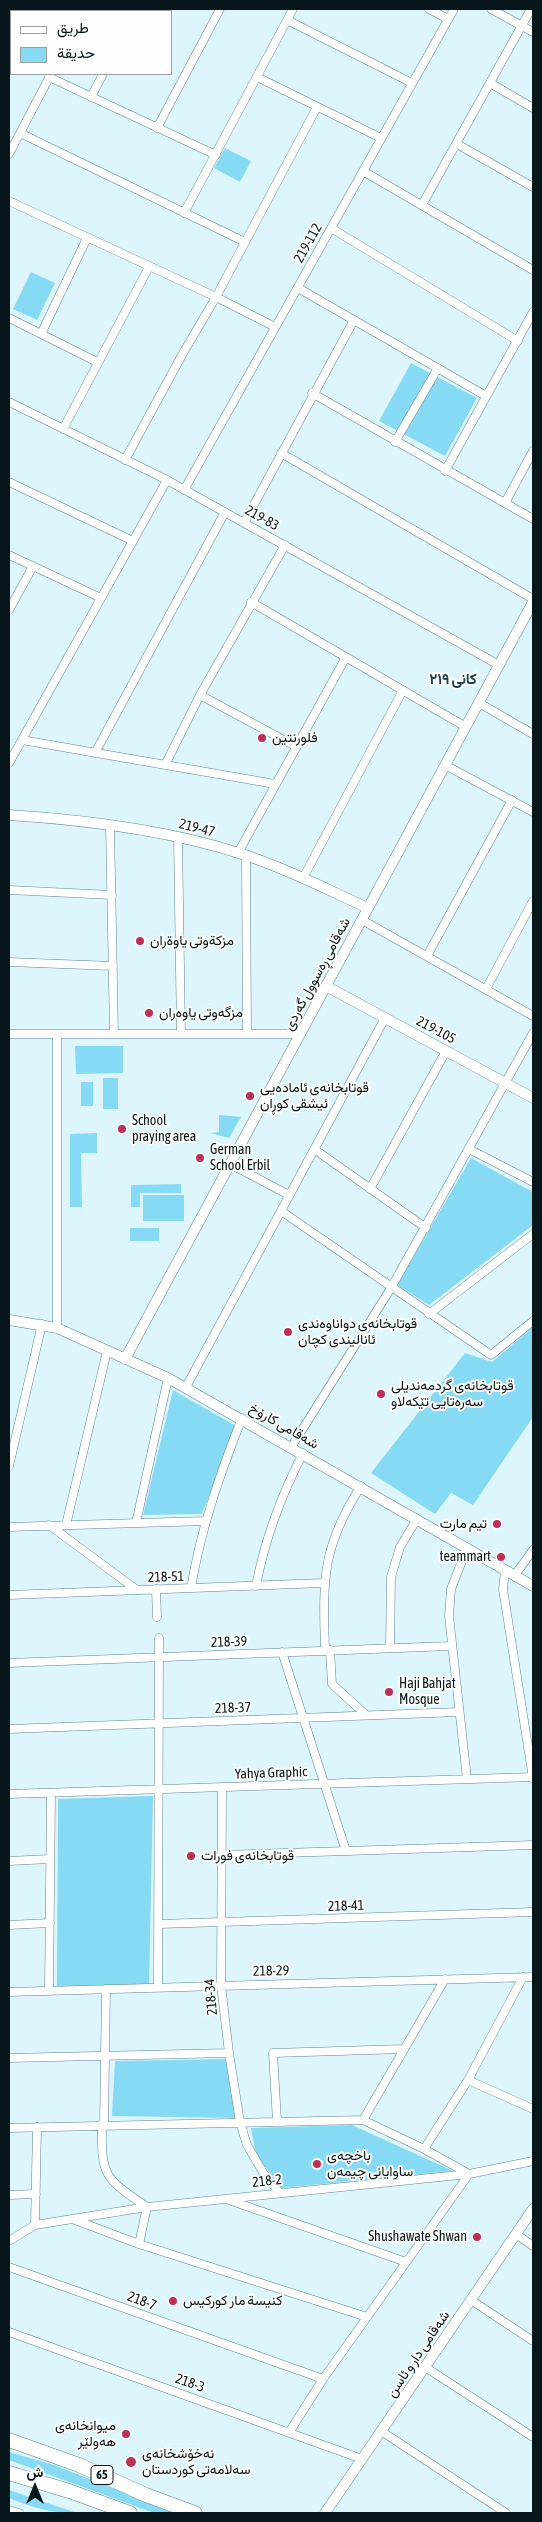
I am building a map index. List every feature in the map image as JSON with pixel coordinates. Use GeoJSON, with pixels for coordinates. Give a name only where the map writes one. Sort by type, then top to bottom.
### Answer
{"type":"FeatureCollection","features":[{"type":"Feature","properties":{"kind":"highway","name":"65"},"geometry":{"type":"LineString","coordinates":[[9,2440],[78,2465],[146,2495],[195,2513]]}},
{"type":"Feature","properties":{"kind":"highway","name":"65"},"geometry":{"type":"LineString","coordinates":[[9,2472],[130,2513]]}},
{"type":"Feature","properties":{"kind":"highway","name":"65"},"geometry":{"type":"LineString","coordinates":[[146,2495],[180,2513]]}},
{"type":"Feature","properties":{"kind":"street"},"geometry":{"type":"LineString","coordinates":[[157,128],[220,9]]}},
{"type":"Feature","properties":{"kind":"street"},"geometry":{"type":"LineString","coordinates":[[184,213],[293,9]]}},
{"type":"Feature","properties":{"kind":"street"},"geometry":{"type":"LineString","coordinates":[[429,9],[448,19]]}},
{"type":"Feature","properties":{"kind":"street","name":"219-112"},"geometry":{"type":"LineString","coordinates":[[184,490],[454,9]]}},
{"type":"Feature","properties":{"kind":"street"},"geometry":{"type":"LineString","coordinates":[[491,9],[533,32]]}},
{"type":"Feature","properties":{"kind":"street"},"geometry":{"type":"LineString","coordinates":[[422,205],[531,9]]}},
{"type":"Feature","properties":{"kind":"street"},"geometry":{"type":"LineString","coordinates":[[287,20],[412,83]]}},
{"type":"Feature","properties":{"kind":"street"},"geometry":{"type":"LineString","coordinates":[[91,97],[102,75]]}},
{"type":"Feature","properties":{"kind":"street"},"geometry":{"type":"LineString","coordinates":[[9,154],[50,76],[216,156]]}},
{"type":"Feature","properties":{"kind":"street"},"geometry":{"type":"LineString","coordinates":[[257,77],[381,138]]}},
{"type":"Feature","properties":{"kind":"street"},"geometry":{"type":"LineString","coordinates":[[490,83],[533,108]]}},
{"type":"Feature","properties":{"kind":"street"},"geometry":{"type":"LineString","coordinates":[[125,460],[216,297],[316,107]]}},
{"type":"Feature","properties":{"kind":"street"},"geometry":{"type":"LineString","coordinates":[[20,133],[245,242]]}},
{"type":"Feature","properties":{"kind":"street"},"geometry":{"type":"LineString","coordinates":[[457,144],[533,187]]}},
{"type":"Feature","properties":{"kind":"street"},"geometry":{"type":"LineString","coordinates":[[363,171],[533,270]]}},
{"type":"Feature","properties":{"kind":"street"},"geometry":{"type":"LineString","coordinates":[[9,202],[216,297],[275,327]]}},
{"type":"Feature","properties":{"kind":"street"},"geometry":{"type":"LineString","coordinates":[[331,228],[518,341]]}},
{"type":"Feature","properties":{"kind":"street"},"geometry":{"type":"LineString","coordinates":[[41,334],[87,238]]}},
{"type":"Feature","properties":{"kind":"street"},"geometry":{"type":"LineString","coordinates":[[63,429],[149,267]]}},
{"type":"Feature","properties":{"kind":"street"},"geometry":{"type":"LineString","coordinates":[[298,288],[486,396]]}},
{"type":"Feature","properties":{"kind":"street"},"geometry":{"type":"LineString","coordinates":[[445,471],[533,312]]}},
{"type":"Feature","properties":{"kind":"street"},"geometry":{"type":"LineString","coordinates":[[9,318],[97,362]]}},
{"type":"Feature","properties":{"kind":"street"},"geometry":{"type":"LineString","coordinates":[[244,523],[312,393],[354,320]]}},
{"type":"Feature","properties":{"kind":"street"},"geometry":{"type":"LineString","coordinates":[[395,442],[438,368]]}},
{"type":"Feature","properties":{"kind":"street"},"geometry":{"type":"LineString","coordinates":[[312,393],[445,471],[533,519]]}},
{"type":"Feature","properties":{"kind":"street","name":"219-83"},"geometry":{"type":"LineString","coordinates":[[9,402],[167,480],[499,665]]}},
{"type":"Feature","properties":{"kind":"street"},"geometry":{"type":"LineString","coordinates":[[505,503],[533,451]]}},
{"type":"Feature","properties":{"kind":"street"},"geometry":{"type":"LineString","coordinates":[[281,453],[533,601]]}},
{"type":"Feature","properties":{"kind":"street"},"geometry":{"type":"LineString","coordinates":[[9,763],[167,480]]}},
{"type":"Feature","properties":{"kind":"street"},"geometry":{"type":"LineString","coordinates":[[9,482],[133,541]]}},
{"type":"Feature","properties":{"kind":"street"},"geometry":{"type":"LineString","coordinates":[[95,752],[225,512]]}},
{"type":"Feature","properties":{"kind":"street"},"geometry":{"type":"LineString","coordinates":[[165,765],[200,695],[285,545]]}},
{"type":"Feature","properties":{"kind":"street"},"geometry":{"type":"LineString","coordinates":[[9,555],[101,598]]}},
{"type":"Feature","properties":{"kind":"street"},"geometry":{"type":"LineString","coordinates":[[9,610],[33,566]]}},
{"type":"Feature","properties":{"kind":"street","name":"شەقامی ڕەسوول گەردی"},"geometry":{"type":"LineString","coordinates":[[125,1359],[533,601]]}},
{"type":"Feature","properties":{"kind":"street"},"geometry":{"type":"LineString","coordinates":[[252,602],[466,727]]}},
{"type":"Feature","properties":{"kind":"street"},"geometry":{"type":"LineString","coordinates":[[247,1034],[242,854],[295,746],[346,657]]}},
{"type":"Feature","properties":{"kind":"street"},"geometry":{"type":"LineString","coordinates":[[303,878],[403,690]]}},
{"type":"Feature","properties":{"kind":"street"},"geometry":{"type":"LineString","coordinates":[[200,695],[295,746]]}},
{"type":"Feature","properties":{"kind":"street"},"geometry":{"type":"LineString","coordinates":[[479,703],[533,734]]}},
{"type":"Feature","properties":{"kind":"street"},"geometry":{"type":"LineString","coordinates":[[22,740],[275,784]]}},
{"type":"Feature","properties":{"kind":"street"},"geometry":{"type":"LineString","coordinates":[[445,765],[533,812]]}},
{"type":"Feature","properties":{"kind":"street"},"geometry":{"type":"LineString","coordinates":[[427,956],[512,800]]}},
{"type":"Feature","properties":{"kind":"street","name":"219-47"},"geometry":{"type":"LineString","coordinates":[[9,815],[110,826],[178,837],[242,854],[303,878],[368,908]]}},
{"type":"Feature","properties":{"kind":"street"},"geometry":{"type":"LineString","coordinates":[[110,826],[114,1034]]}},
{"type":"Feature","properties":{"kind":"street"},"geometry":{"type":"LineString","coordinates":[[178,837],[181,1034]]}},
{"type":"Feature","properties":{"kind":"street"},"geometry":{"type":"LineString","coordinates":[[9,890],[112,895]]}},
{"type":"Feature","properties":{"kind":"street"},"geometry":{"type":"LineString","coordinates":[[486,989],[533,901]]}},
{"type":"Feature","properties":{"kind":"street"},"geometry":{"type":"LineString","coordinates":[[362,920],[533,1016]]}},
{"type":"Feature","properties":{"kind":"street"},"geometry":{"type":"LineString","coordinates":[[9,962],[113,966]]}},
{"type":"Feature","properties":{"kind":"street","name":"219-105"},"geometry":{"type":"LineString","coordinates":[[326,986],[533,1098]]}},
{"type":"Feature","properties":{"kind":"street"},"geometry":{"type":"LineString","coordinates":[[186,1388],[385,1018]]}},
{"type":"Feature","properties":{"kind":"street"},"geometry":{"type":"LineString","coordinates":[[292,1446],[391,1288],[533,1033]]}},
{"type":"Feature","properties":{"kind":"street"},"geometry":{"type":"LineString","coordinates":[[9,1034],[300,1034]]}},
{"type":"Feature","properties":{"kind":"street"},"geometry":{"type":"LineString","coordinates":[[57,1034],[57,1328]]}},
{"type":"Feature","properties":{"kind":"street"},"geometry":{"type":"LineString","coordinates":[[370,1188],[446,1051]]}},
{"type":"Feature","properties":{"kind":"street"},"geometry":{"type":"LineString","coordinates":[[314,1149],[426,1228]]}},
{"type":"Feature","properties":{"kind":"street"},"geometry":{"type":"LineString","coordinates":[[469,1149],[533,1182]]}},
{"type":"Feature","properties":{"kind":"street"},"geometry":{"type":"LineString","coordinates":[[230,1164],[289,1195]]}},
{"type":"Feature","properties":{"kind":"street"},"geometry":{"type":"LineString","coordinates":[[280,1211],[491,1355],[533,1321]]}},
{"type":"Feature","properties":{"kind":"street"},"geometry":{"type":"LineString","coordinates":[[429,1314],[533,1234]]}},
{"type":"Feature","properties":{"kind":"street","name":"شەقامی کارۆخ"},"geometry":{"type":"LineString","coordinates":[[9,1320],[57,1328],[168,1378],[292,1446],[533,1586]]}},
{"type":"Feature","properties":{"kind":"street"},"geometry":{"type":"LineString","coordinates":[[9,1466],[42,1324]]}},
{"type":"Feature","properties":{"kind":"street"},"geometry":{"type":"LineString","coordinates":[[66,1525],[107,1350]]}},
{"type":"Feature","properties":{"kind":"street"},"geometry":{"type":"LineString","coordinates":[[136,1523],[168,1378]]}},
{"type":"Feature","properties":{"kind":"street"},"geometry":{"type":"LineString","coordinates":[[191,1588],[205,1521],[217,1482],[242,1418]]}},
{"type":"Feature","properties":{"kind":"street"},"geometry":{"type":"LineString","coordinates":[[256,1586],[265,1546],[277,1507],[303,1453]]}},
{"type":"Feature","properties":{"kind":"street"},"geometry":{"type":"LineString","coordinates":[[361,1486],[337,1529],[323,1583],[332,1684],[366,1715]]}},
{"type":"Feature","properties":{"kind":"street"},"geometry":{"type":"LineString","coordinates":[[390,1648],[390,1588],[393,1567],[400,1547],[417,1519]]}},
{"type":"Feature","properties":{"kind":"street"},"geometry":{"type":"LineString","coordinates":[[9,1527],[205,1521]]}},
{"type":"Feature","properties":{"kind":"street"},"geometry":{"type":"LineString","coordinates":[[49,1525],[137,1590]]}},
{"type":"Feature","properties":{"kind":"street"},"geometry":{"type":"LineString","coordinates":[[467,1779],[450,1646],[449,1616],[451,1589],[468,1548]]}},
{"type":"Feature","properties":{"kind":"street"},"geometry":{"type":"LineString","coordinates":[[515,1576],[533,1550]]}},
{"type":"Feature","properties":{"kind":"street"},"geometry":{"type":"LineString","coordinates":[[505,1570],[503,1589],[533,1777]]}},
{"type":"Feature","properties":{"kind":"street","name":"218-51"},"geometry":{"type":"LineString","coordinates":[[9,1595],[323,1583]]}},
{"type":"Feature","properties":{"kind":"street"},"geometry":{"type":"LineString","coordinates":[[156,1589],[156,1617]]}},
{"type":"Feature","properties":{"kind":"street"},"geometry":{"type":"LineString","coordinates":[[158,1987],[159,1638]]}},
{"type":"Feature","properties":{"kind":"street","name":"218-39"},"geometry":{"type":"LineString","coordinates":[[9,1663],[450,1646]]}},
{"type":"Feature","properties":{"kind":"street"},"geometry":{"type":"LineString","coordinates":[[282,1652],[346,1851]]}},
{"type":"Feature","properties":{"kind":"street","name":"218-37"},"geometry":{"type":"LineString","coordinates":[[9,1729],[459,1712]]}},
{"type":"Feature","properties":{"kind":"street","name":"Yahya Graphic"},"geometry":{"type":"LineString","coordinates":[[9,1794],[533,1777]]}},
{"type":"Feature","properties":{"kind":"street","name":"218-34"},"geometry":{"type":"LineString","coordinates":[[222,1787],[221,1985],[229,2053],[240,2122],[250,2152],[279,2192]]}},
{"type":"Feature","properties":{"kind":"street"},"geometry":{"type":"LineString","coordinates":[[49,1990],[51,1793]]}},
{"type":"Feature","properties":{"kind":"street"},"geometry":{"type":"LineString","coordinates":[[222,1855],[533,1844]]}},
{"type":"Feature","properties":{"kind":"street"},"geometry":{"type":"LineString","coordinates":[[9,1860],[50,1859]]}},
{"type":"Feature","properties":{"kind":"street","name":"218-41"},"geometry":{"type":"LineString","coordinates":[[159,1924],[533,1912]]}},
{"type":"Feature","properties":{"kind":"street"},"geometry":{"type":"LineString","coordinates":[[9,1925],[50,1923]]}},
{"type":"Feature","properties":{"kind":"street"},"geometry":{"type":"LineString","coordinates":[[424,2149],[468,2080],[523,1977]]}},
{"type":"Feature","properties":{"kind":"street","name":"218-29"},"geometry":{"type":"LineString","coordinates":[[9,1992],[533,1977]]}},
{"type":"Feature","properties":{"kind":"street"},"geometry":{"type":"LineString","coordinates":[[363,2120],[446,1979]]}},
{"type":"Feature","properties":{"kind":"street"},"geometry":{"type":"LineString","coordinates":[[106,1988],[102,2160],[108,2176],[122,2190],[147,2207],[139,2244]]}},
{"type":"Feature","properties":{"kind":"street"},"geometry":{"type":"LineString","coordinates":[[277,2121],[273,2053],[404,2049]]}},
{"type":"Feature","properties":{"kind":"street"},"geometry":{"type":"LineString","coordinates":[[9,2058],[229,2053]]}},
{"type":"Feature","properties":{"kind":"street"},"geometry":{"type":"LineString","coordinates":[[468,2080],[533,2107]]}},
{"type":"Feature","properties":{"kind":"street"},"geometry":{"type":"LineString","coordinates":[[9,2128],[103,2124],[363,2120],[424,2149],[469,2174],[323,2379],[290,2431]]}},
{"type":"Feature","properties":{"kind":"street"},"geometry":{"type":"LineString","coordinates":[[35,2225],[37,2127]]}},
{"type":"Feature","properties":{"kind":"street","name":"218-2"},"geometry":{"type":"LineString","coordinates":[[9,2241],[35,2225],[147,2207],[469,2174],[533,2161]]}},
{"type":"Feature","properties":{"kind":"street"},"geometry":{"type":"LineString","coordinates":[[9,2195],[36,2194]]}},
{"type":"Feature","properties":{"kind":"street"},"geometry":{"type":"LineString","coordinates":[[224,2198],[406,2262]]}},
{"type":"Feature","properties":{"kind":"street","name":"شەقامی دار و ئاسن"},"geometry":{"type":"LineString","coordinates":[[325,2513],[533,2210]]}},
{"type":"Feature","properties":{"kind":"street"},"geometry":{"type":"LineString","coordinates":[[73,2220],[139,2244],[367,2317]]}},
{"type":"Feature","properties":{"kind":"street"},"geometry":{"type":"LineString","coordinates":[[516,2234],[533,2246]]}},
{"type":"Feature","properties":{"kind":"street","name":"218-7"},"geometry":{"type":"LineString","coordinates":[[9,2267],[323,2379]]}},
{"type":"Feature","properties":{"kind":"street"},"geometry":{"type":"LineString","coordinates":[[471,2300],[533,2341]]}},
{"type":"Feature","properties":{"kind":"street","name":"218-3"},"geometry":{"type":"LineString","coordinates":[[9,2332],[290,2431],[362,2459]]}},
{"type":"Feature","properties":{"kind":"street"},"geometry":{"type":"LineString","coordinates":[[426,2367],[533,2437]]}},
{"type":"Feature","properties":{"kind":"street"},"geometry":{"type":"LineString","coordinates":[[381,2432],[506,2513]]}},
{"type":"Feature","properties":{"kind":"street"},"geometry":{"type":"LineString","coordinates":[[9,2510],[19,2513]]}},
{"type":"Feature","properties":{"kind":"green space"},"geometry":{"type":"Polygon","coordinates":[[[225,148],[251,161],[240,182],[214,168],[225,148]]]}},
{"type":"Feature","properties":{"kind":"green space"},"geometry":{"type":"Polygon","coordinates":[[[31,272],[55,283],[37,320],[13,309],[31,272]]]}},
{"type":"Feature","properties":{"kind":"green space"},"geometry":{"type":"Polygon","coordinates":[[[411,363],[477,398],[445,456],[379,421],[411,363]]]}},
{"type":"Feature","properties":{"kind":"green space"},"geometry":{"type":"Polygon","coordinates":[[[75,1046],[123,1046],[123,1073],[76,1074],[75,1046]]]}},
{"type":"Feature","properties":{"kind":"green space"},"geometry":{"type":"Polygon","coordinates":[[[103,1078],[118,1078],[118,1109],[103,1109],[103,1078]]]}},
{"type":"Feature","properties":{"kind":"green space"},"geometry":{"type":"Polygon","coordinates":[[[81,1082],[93,1082],[93,1106],[81,1106],[81,1082]]]}},
{"type":"Feature","properties":{"kind":"green space"},"geometry":{"type":"Polygon","coordinates":[[[219,1115],[241,1117],[229,1138],[210,1133],[219,1132],[219,1115]]]}},
{"type":"Feature","properties":{"kind":"green space"},"geometry":{"type":"Polygon","coordinates":[[[97,1133],[97,1153],[81,1153],[82,1207],[70,1207],[70,1134],[97,1133]]]}},
{"type":"Feature","properties":{"kind":"green space"},"geometry":{"type":"Polygon","coordinates":[[[471,1158],[533,1192],[533,1225],[429,1305],[397,1285],[471,1158]]]}},
{"type":"Feature","properties":{"kind":"green space"},"geometry":{"type":"Polygon","coordinates":[[[181,1184],[181,1193],[140,1193],[140,1207],[131,1207],[131,1185],[181,1184]]]}},
{"type":"Feature","properties":{"kind":"green space"},"geometry":{"type":"Polygon","coordinates":[[[143,1195],[184,1195],[184,1221],[143,1221],[143,1195]]]}},
{"type":"Feature","properties":{"kind":"green space"},"geometry":{"type":"Polygon","coordinates":[[[130,1228],[159,1228],[159,1241],[130,1241],[130,1228]]]}},
{"type":"Feature","properties":{"kind":"green space"},"geometry":{"type":"Polygon","coordinates":[[[533,1327],[533,1417],[473,1505],[451,1493],[435,1514],[371,1473],[465,1353],[492,1362],[533,1327]]]}},
{"type":"Feature","properties":{"kind":"green space"},"geometry":{"type":"Polygon","coordinates":[[[173,1390],[236,1426],[202,1514],[143,1515],[173,1390]]]}},
{"type":"Feature","properties":{"kind":"green space"},"geometry":{"type":"Polygon","coordinates":[[[153,1796],[149,1985],[57,1986],[58,1799],[153,1796]]]}},
{"type":"Feature","properties":{"kind":"green space"},"geometry":{"type":"Polygon","coordinates":[[[229,2059],[236,2118],[112,2116],[115,2061],[229,2059]]]}},
{"type":"Feature","properties":{"kind":"green space"},"geometry":{"type":"Polygon","coordinates":[[[352,2125],[453,2171],[282,2188],[256,2155],[251,2128],[352,2125]]]}},
{"type":"Feature","properties":{"kind":"green space"},"geometry":{"type":"Polygon","coordinates":[[[9,2452],[54,2465],[172,2513],[154,2513],[9,2460],[9,2452]]]}},
{"type":"Feature","properties":{"kind":"green space"},"geometry":{"type":"Polygon","coordinates":[[[9,2490],[77,2513],[50,2511],[26,2505],[9,2498],[9,2490]]]}},
{"type":"Feature","properties":{"kind":"place","name":"فلورنتين"},"geometry":{"type":"Point","coordinates":[262,738]}},
{"type":"Feature","properties":{"kind":"place","name":"مزكةوتى ياوةران"},"geometry":{"type":"Point","coordinates":[140,941]}},
{"type":"Feature","properties":{"kind":"place","name":"مزگەوتی یاوەران"},"geometry":{"type":"Point","coordinates":[149,1013]}},
{"type":"Feature","properties":{"kind":"place","name":"قوتابخانەی ئامادەیی ئیشقی کوڕان"},"geometry":{"type":"Point","coordinates":[250,1096]}},
{"type":"Feature","properties":{"kind":"place","name":"School praying area"},"geometry":{"type":"Point","coordinates":[122,1129]}},
{"type":"Feature","properties":{"kind":"place","name":"German School Erbil"},"geometry":{"type":"Point","coordinates":[200,1158]}},
{"type":"Feature","properties":{"kind":"place","name":"قوتابخانەی دواناوەندی ئانالیندی كچان"},"geometry":{"type":"Point","coordinates":[288,1332]}},
{"type":"Feature","properties":{"kind":"place","name":"قوتابخانەی گردمەندیلی سەرەتایی تێكەلاو"},"geometry":{"type":"Point","coordinates":[381,1394]}},
{"type":"Feature","properties":{"kind":"place","name":"تيم مارت"},"geometry":{"type":"Point","coordinates":[497,1524]}},
{"type":"Feature","properties":{"kind":"place","name":"teammart"},"geometry":{"type":"Point","coordinates":[501,1557]}},
{"type":"Feature","properties":{"kind":"place","name":"Haji Bahjat Mosque"},"geometry":{"type":"Point","coordinates":[389,1692]}},
{"type":"Feature","properties":{"kind":"place","name":"قوتابخانەی فورات"},"geometry":{"type":"Point","coordinates":[191,1856]}},
{"type":"Feature","properties":{"kind":"place","name":"باخچه‌ی ساوایانی چیمه‌ن"},"geometry":{"type":"Point","coordinates":[317,2164]}},
{"type":"Feature","properties":{"kind":"place","name":"Shushawate Shwan"},"geometry":{"type":"Point","coordinates":[477,2237]}},
{"type":"Feature","properties":{"kind":"place","name":"كنيسة مار كوركيس"},"geometry":{"type":"Point","coordinates":[173,2301]}},
{"type":"Feature","properties":{"kind":"place","name":"میوانخانەی هەولێر"},"geometry":{"type":"Point","coordinates":[126,2434]}},
{"type":"Feature","properties":{"kind":"place","name":"نەخۆشخانەی سەلامەتی کوردستان"},"geometry":{"type":"Point","coordinates":[131,2462]}},
{"type":"Feature","properties":{"kind":"district","name":"کانی ٢١٩"},"geometry":{"type":"Point","coordinates":[453,679]}}]}
